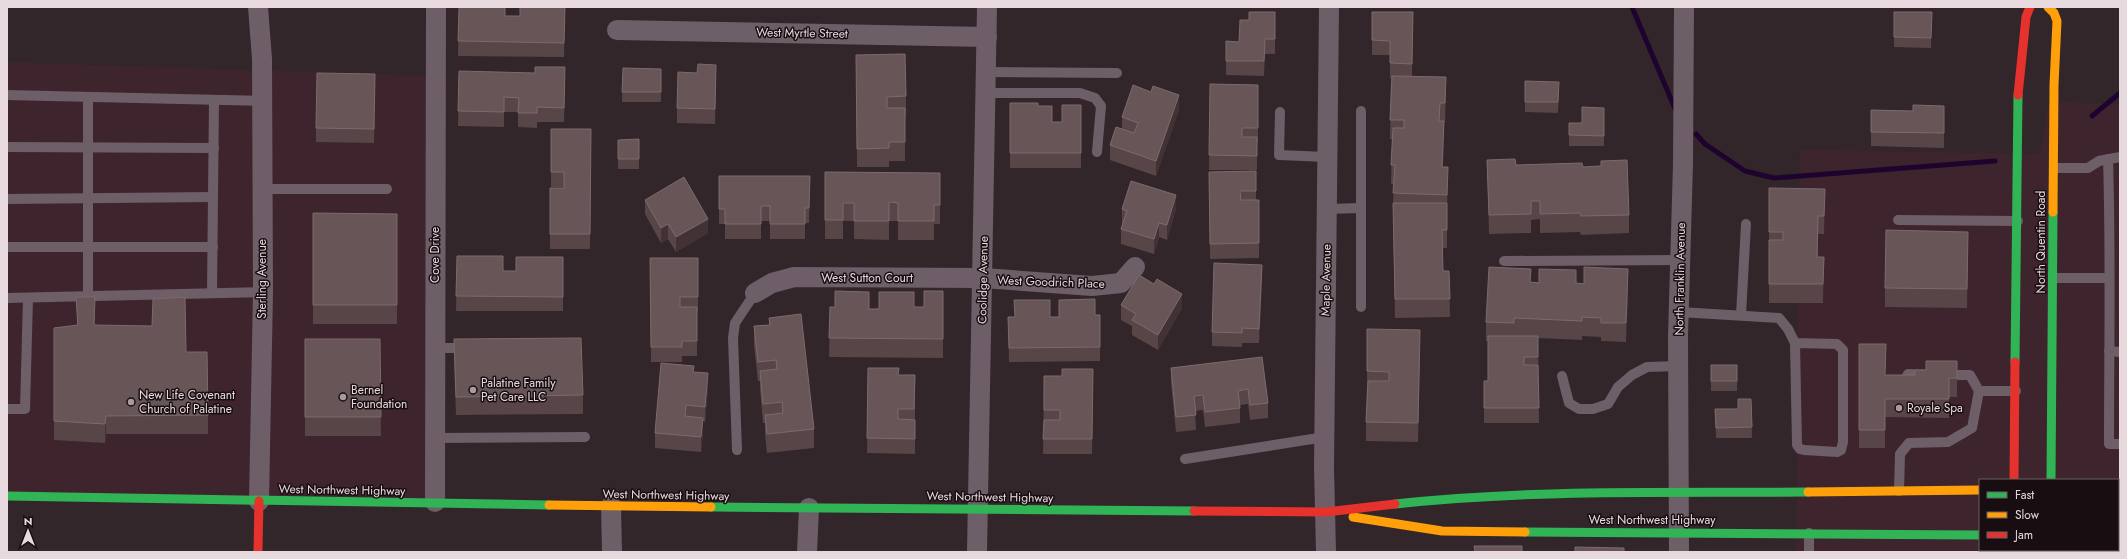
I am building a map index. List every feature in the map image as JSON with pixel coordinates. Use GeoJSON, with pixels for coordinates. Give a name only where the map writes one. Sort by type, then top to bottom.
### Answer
{"type":"FeatureCollection","features":[{"type":"Feature","properties":{"kind":"main road","name":"North Quentin Road"},"geometry":{"type":"LineString","coordinates":[[2014,479],[2018,221],[2018,99],[2026,17],[2030,7]]}},
{"type":"Feature","properties":{"kind":"main road","name":"North Quentin Road"},"geometry":{"type":"LineString","coordinates":[[2048,7],[2054,13],[2057,21],[2051,479]]}},
{"type":"Feature","properties":{"kind":"main road","name":"West Northwest Highway"},"geometry":{"type":"LineString","coordinates":[[7,496],[611,506],[1326,512],[1451,498],[1536,494],[1979,490]]}},
{"type":"Feature","properties":{"kind":"main road","name":"Sterling Avenue"},"geometry":{"type":"LineString","coordinates":[[258,552],[259,501]]}},
{"type":"Feature","properties":{"kind":"main road","name":"West Northwest Highway"},"geometry":{"type":"LineString","coordinates":[[1326,512],[1442,531],[1678,542],[1809,533],[1979,535]]}},
{"type":"Feature","properties":{"kind":"street","name":"Sterling Avenue"},"geometry":{"type":"LineString","coordinates":[[258,7],[262,59],[263,292],[259,501]]}},
{"type":"Feature","properties":{"kind":"street","name":"Cove Drive"},"geometry":{"type":"LineString","coordinates":[[434,502],[436,7]]}},
{"type":"Feature","properties":{"kind":"street","name":"Coolidge Avenue"},"geometry":{"type":"LineString","coordinates":[[977,552],[983,278],[986,7]]}},
{"type":"Feature","properties":{"kind":"street","name":"Maple Avenue"},"geometry":{"type":"LineString","coordinates":[[1326,552],[1325,437],[1329,7]]}},
{"type":"Feature","properties":{"kind":"street","name":"North Franklin Avenue"},"geometry":{"type":"LineString","coordinates":[[1678,542],[1678,366],[1684,7]]}},
{"type":"Feature","properties":{"kind":"street","name":"West Myrtle Street"},"geometry":{"type":"LineString","coordinates":[[617,30],[986,37]]}},
{"type":"Feature","properties":{"kind":"street","name":"West Goodrich Place"},"geometry":{"type":"LineString","coordinates":[[983,278],[1092,286],[1121,283],[1135,267]]}},
{"type":"Feature","properties":{"kind":"street","name":"West Sutton Court"},"geometry":{"type":"LineString","coordinates":[[755,293],[772,283],[794,277],[983,278]]}},
{"type":"Feature","properties":{"kind":"street"},"geometry":{"type":"LineString","coordinates":[[611,506],[612,552]]}},
{"type":"Feature","properties":{"kind":"street"},"geometry":{"type":"LineString","coordinates":[[807,552],[808,508]]}},
{"type":"Feature","properties":{"kind":"lane"},"geometry":{"type":"LineString","coordinates":[[986,72],[1117,73]]}},
{"type":"Feature","properties":{"kind":"lane"},"geometry":{"type":"LineString","coordinates":[[986,93],[1080,93],[1096,98],[1101,106],[1096,152]]}},
{"type":"Feature","properties":{"kind":"lane"},"geometry":{"type":"LineString","coordinates":[[7,96],[262,101]]}},
{"type":"Feature","properties":{"kind":"lane"},"geometry":{"type":"LineString","coordinates":[[88,97],[88,296]]}},
{"type":"Feature","properties":{"kind":"lane"},"geometry":{"type":"LineString","coordinates":[[212,293],[214,100]]}},
{"type":"Feature","properties":{"kind":"lane"},"geometry":{"type":"LineString","coordinates":[[1361,111],[1361,307]]}},
{"type":"Feature","properties":{"kind":"lane"},"geometry":{"type":"LineString","coordinates":[[1280,112],[1279,155],[1327,157]]}},
{"type":"Feature","properties":{"kind":"lane"},"geometry":{"type":"LineString","coordinates":[[7,147],[214,148]]}},
{"type":"Feature","properties":{"kind":"lane"},"geometry":{"type":"LineString","coordinates":[[2054,168],[2088,168],[2108,159],[2120,156]]}},
{"type":"Feature","properties":{"kind":"lane"},"geometry":{"type":"LineString","coordinates":[[2108,159],[2115,237],[2108,278],[2109,444],[2120,444]]}},
{"type":"Feature","properties":{"kind":"lane"},"geometry":{"type":"LineString","coordinates":[[262,189],[387,189]]}},
{"type":"Feature","properties":{"kind":"lane"},"geometry":{"type":"LineString","coordinates":[[7,199],[88,197],[213,197]]}},
{"type":"Feature","properties":{"kind":"lane"},"geometry":{"type":"LineString","coordinates":[[1327,209],[1361,208]]}},
{"type":"Feature","properties":{"kind":"lane"},"geometry":{"type":"LineString","coordinates":[[1898,220],[2018,221]]}},
{"type":"Feature","properties":{"kind":"lane"},"geometry":{"type":"LineString","coordinates":[[1741,315],[1746,224]]}},
{"type":"Feature","properties":{"kind":"lane"},"geometry":{"type":"LineString","coordinates":[[7,247],[212,247]]}},
{"type":"Feature","properties":{"kind":"lane"},"geometry":{"type":"LineString","coordinates":[[1504,261],[1680,260]]}},
{"type":"Feature","properties":{"kind":"lane"},"geometry":{"type":"LineString","coordinates":[[2053,278],[2108,278]]}},
{"type":"Feature","properties":{"kind":"lane"},"geometry":{"type":"LineString","coordinates":[[7,298],[263,292]]}},
{"type":"Feature","properties":{"kind":"lane"},"geometry":{"type":"LineString","coordinates":[[737,450],[732,338],[735,323],[755,293]]}},
{"type":"Feature","properties":{"kind":"lane"},"geometry":{"type":"LineString","coordinates":[[7,409],[25,409],[28,298]]}},
{"type":"Feature","properties":{"kind":"lane"},"geometry":{"type":"LineString","coordinates":[[1679,312],[1779,318],[1788,329],[1795,343],[1797,445],[1800,449],[1804,450],[1837,452],[1841,450],[1844,442],[1843,350],[1836,344],[1795,343]]}},
{"type":"Feature","properties":{"kind":"lane"},"geometry":{"type":"LineString","coordinates":[[435,348],[480,348]]}},
{"type":"Feature","properties":{"kind":"lane"},"geometry":{"type":"LineString","coordinates":[[2109,352],[2120,352]]}},
{"type":"Feature","properties":{"kind":"lane"},"geometry":{"type":"LineString","coordinates":[[1562,376],[1569,403],[1579,409],[1593,409],[1608,404],[1618,387],[1632,375],[1647,368],[1678,366]]}},
{"type":"Feature","properties":{"kind":"lane"},"geometry":{"type":"LineString","coordinates":[[1899,491],[1900,454],[1909,442],[1948,442],[1972,428],[1979,391],[1970,375],[1908,374],[1902,387]]}},
{"type":"Feature","properties":{"kind":"lane"},"geometry":{"type":"LineString","coordinates":[[1979,391],[2016,391]]}},
{"type":"Feature","properties":{"kind":"lane"},"geometry":{"type":"LineString","coordinates":[[434,438],[586,437]]}},
{"type":"Feature","properties":{"kind":"lane"},"geometry":{"type":"LineString","coordinates":[[1185,458],[1325,437]]}},
{"type":"Feature","properties":{"kind":"lane"},"geometry":{"type":"LineString","coordinates":[[1809,533],[1809,552]]}},
{"type":"Feature","properties":{"kind":"shaded area"},"geometry":{"type":"Polygon","coordinates":[[[7,62],[436,76],[435,502],[7,496],[7,62]]]}},
{"type":"Feature","properties":{"kind":"shaded area"},"geometry":{"type":"Polygon","coordinates":[[[2049,102],[2120,104],[2120,552],[1796,552],[1800,150],[2040,154],[2049,102]]]}},
{"type":"Feature","properties":{"kind":"building"},"geometry":{"type":"Polygon","coordinates":[[[459,7],[505,7],[505,16],[520,16],[520,7],[565,7],[564,43],[458,41],[459,7]]]}},
{"type":"Feature","properties":{"kind":"building"},"geometry":{"type":"Polygon","coordinates":[[[1249,12],[1275,12],[1275,39],[1265,39],[1264,61],[1226,61],[1226,41],[1239,42],[1240,20],[1249,20],[1249,12]]]}},
{"type":"Feature","properties":{"kind":"building"},"geometry":{"type":"Polygon","coordinates":[[[1372,12],[1413,12],[1412,64],[1390,63],[1390,41],[1372,40],[1372,12]]]}},
{"type":"Feature","properties":{"kind":"building"},"geometry":{"type":"Polygon","coordinates":[[[1894,12],[1932,12],[1931,38],[1894,37],[1894,12]]]}},
{"type":"Feature","properties":{"kind":"building"},"geometry":{"type":"Polygon","coordinates":[[[905,54],[906,96],[887,97],[887,108],[905,108],[905,142],[889,142],[889,148],[857,149],[856,55],[905,54]]]}},
{"type":"Feature","properties":{"kind":"building"},"geometry":{"type":"Polygon","coordinates":[[[698,64],[716,65],[715,109],[677,108],[678,72],[697,73],[698,64]]]}},
{"type":"Feature","properties":{"kind":"building"},"geometry":{"type":"Polygon","coordinates":[[[535,67],[565,67],[564,108],[537,107],[537,113],[518,113],[519,98],[504,97],[504,112],[458,111],[459,71],[535,73],[535,67]]]}},
{"type":"Feature","properties":{"kind":"building"},"geometry":{"type":"Polygon","coordinates":[[[623,68],[661,69],[661,92],[622,92],[623,68]]]}},
{"type":"Feature","properties":{"kind":"building"},"geometry":{"type":"Polygon","coordinates":[[[317,73],[375,74],[374,129],[316,128],[317,73]]]}},
{"type":"Feature","properties":{"kind":"building"},"geometry":{"type":"Polygon","coordinates":[[[1392,76],[1446,77],[1445,103],[1440,103],[1439,121],[1444,121],[1442,167],[1448,167],[1447,195],[1393,193],[1395,165],[1391,165],[1393,128],[1404,128],[1404,120],[1390,120],[1392,76]]]}},
{"type":"Feature","properties":{"kind":"building"},"geometry":{"type":"Polygon","coordinates":[[[1525,81],[1559,82],[1558,102],[1525,102],[1525,81]]]}},
{"type":"Feature","properties":{"kind":"building"},"geometry":{"type":"Polygon","coordinates":[[[1210,84],[1258,85],[1258,128],[1242,128],[1242,137],[1257,137],[1257,156],[1209,155],[1210,84]]]}},
{"type":"Feature","properties":{"kind":"building"},"geometry":{"type":"Polygon","coordinates":[[[1133,85],[1151,92],[1153,86],[1179,95],[1156,161],[1110,145],[1116,127],[1134,133],[1138,123],[1122,117],[1133,85]]]}},
{"type":"Feature","properties":{"kind":"building"},"geometry":{"type":"Polygon","coordinates":[[[1010,103],[1038,103],[1038,106],[1052,106],[1052,122],[1062,122],[1062,105],[1081,105],[1081,153],[1010,153],[1010,103]]]}},
{"type":"Feature","properties":{"kind":"building"},"geometry":{"type":"Polygon","coordinates":[[[1913,105],[1944,106],[1944,133],[1871,132],[1871,110],[1913,111],[1913,105]]]}},
{"type":"Feature","properties":{"kind":"building"},"geometry":{"type":"Polygon","coordinates":[[[1582,107],[1604,108],[1604,136],[1569,135],[1569,123],[1582,123],[1582,107]]]}},
{"type":"Feature","properties":{"kind":"building"},"geometry":{"type":"Polygon","coordinates":[[[551,129],[591,129],[590,234],[550,234],[550,188],[564,188],[564,172],[551,172],[551,129]]]}},
{"type":"Feature","properties":{"kind":"building"},"geometry":{"type":"Polygon","coordinates":[[[639,139],[639,159],[618,159],[618,140],[639,139]]]}},
{"type":"Feature","properties":{"kind":"building"},"geometry":{"type":"Polygon","coordinates":[[[1515,159],[1516,165],[1582,163],[1583,167],[1601,166],[1601,161],[1627,160],[1629,215],[1581,216],[1580,213],[1540,214],[1540,201],[1531,201],[1531,214],[1489,215],[1487,160],[1515,159]]]}},
{"type":"Feature","properties":{"kind":"building"},"geometry":{"type":"Polygon","coordinates":[[[1256,171],[1256,191],[1240,191],[1241,200],[1259,200],[1259,243],[1210,244],[1209,172],[1256,171]]]}},
{"type":"Feature","properties":{"kind":"building"},"geometry":{"type":"Polygon","coordinates":[[[825,172],[940,173],[940,205],[934,205],[934,221],[898,221],[898,203],[889,202],[889,221],[854,221],[854,203],[843,203],[843,220],[825,220],[825,172]]]}},
{"type":"Feature","properties":{"kind":"building"},"geometry":{"type":"Polygon","coordinates":[[[719,176],[810,176],[809,208],[805,208],[805,224],[770,224],[770,206],[761,206],[761,224],[725,224],[725,209],[719,209],[719,176]]]}},
{"type":"Feature","properties":{"kind":"building"},"geometry":{"type":"Polygon","coordinates":[[[684,177],[708,219],[676,237],[668,224],[661,228],[645,200],[684,177]]]}},
{"type":"Feature","properties":{"kind":"building"},"geometry":{"type":"Polygon","coordinates":[[[1131,181],[1176,195],[1167,225],[1159,223],[1154,239],[1121,229],[1127,211],[1122,209],[1131,181]]]}},
{"type":"Feature","properties":{"kind":"building"},"geometry":{"type":"Polygon","coordinates":[[[1769,188],[1825,189],[1824,216],[1818,216],[1817,257],[1824,257],[1823,284],[1769,284],[1769,240],[1783,240],[1783,232],[1769,232],[1769,188]]]}},
{"type":"Feature","properties":{"kind":"building"},"geometry":{"type":"Polygon","coordinates":[[[1393,203],[1447,203],[1447,230],[1442,230],[1443,271],[1449,271],[1450,299],[1395,299],[1393,203]]]}},
{"type":"Feature","properties":{"kind":"building"},"geometry":{"type":"Polygon","coordinates":[[[313,213],[397,214],[397,305],[313,305],[313,213]]]}},
{"type":"Feature","properties":{"kind":"building"},"geometry":{"type":"Polygon","coordinates":[[[1886,230],[1968,232],[1967,289],[1885,288],[1886,230]]]}},
{"type":"Feature","properties":{"kind":"building"},"geometry":{"type":"Polygon","coordinates":[[[457,256],[503,256],[503,271],[516,271],[516,257],[563,257],[563,297],[456,296],[457,256]]]}},
{"type":"Feature","properties":{"kind":"building"},"geometry":{"type":"Polygon","coordinates":[[[650,258],[698,258],[698,297],[680,297],[680,307],[697,307],[697,341],[682,341],[682,347],[651,347],[650,258]]]}},
{"type":"Feature","properties":{"kind":"building"},"geometry":{"type":"Polygon","coordinates":[[[1214,263],[1262,265],[1259,329],[1242,328],[1242,333],[1212,332],[1214,263]]]}},
{"type":"Feature","properties":{"kind":"building"},"geometry":{"type":"Polygon","coordinates":[[[1489,267],[1531,269],[1530,282],[1539,283],[1539,269],[1576,270],[1576,283],[1584,284],[1584,267],[1628,269],[1626,323],[1601,323],[1601,318],[1582,317],[1582,321],[1514,318],[1514,323],[1486,322],[1489,267]]]}},
{"type":"Feature","properties":{"kind":"building"},"geometry":{"type":"Polygon","coordinates":[[[1139,275],[1154,284],[1157,279],[1182,294],[1158,335],[1132,320],[1136,314],[1121,305],[1139,275]]]}},
{"type":"Feature","properties":{"kind":"building"},"geometry":{"type":"Polygon","coordinates":[[[835,291],[869,292],[869,309],[879,309],[879,292],[914,292],[914,307],[924,307],[924,291],[943,291],[943,339],[829,338],[830,307],[835,307],[835,291]]]}},
{"type":"Feature","properties":{"kind":"building","name":"New Life Covenant Church of Palatine"},"geometry":{"type":"Polygon","coordinates":[[[76,297],[95,297],[94,325],[152,326],[153,299],[185,297],[186,352],[207,352],[208,415],[106,416],[105,424],[54,421],[54,328],[78,325],[76,297]]]}},
{"type":"Feature","properties":{"kind":"building"},"geometry":{"type":"Polygon","coordinates":[[[1095,299],[1095,315],[1100,315],[1100,347],[1009,348],[1008,317],[1015,317],[1014,300],[1050,300],[1050,317],[1059,317],[1059,300],[1095,299]]]}},
{"type":"Feature","properties":{"kind":"building"},"geometry":{"type":"Polygon","coordinates":[[[801,314],[814,429],[767,434],[765,415],[783,413],[782,402],[763,404],[760,371],[777,369],[776,360],[758,362],[754,326],[770,325],[769,318],[801,314]]]}},
{"type":"Feature","properties":{"kind":"building"},"geometry":{"type":"Polygon","coordinates":[[[1367,329],[1420,330],[1418,423],[1366,422],[1368,381],[1389,381],[1389,372],[1367,371],[1367,329]]]}},
{"type":"Feature","properties":{"kind":"building"},"geometry":{"type":"Polygon","coordinates":[[[1488,336],[1538,336],[1538,357],[1524,357],[1524,365],[1538,365],[1539,408],[1484,408],[1484,381],[1488,381],[1488,336]]]}},
{"type":"Feature","properties":{"kind":"building"},"geometry":{"type":"Polygon","coordinates":[[[581,338],[583,395],[456,397],[454,339],[581,338]]]}},
{"type":"Feature","properties":{"kind":"building","name":"Bernel Foundation"},"geometry":{"type":"Polygon","coordinates":[[[305,339],[380,339],[381,417],[305,417],[305,339]]]}},
{"type":"Feature","properties":{"kind":"building"},"geometry":{"type":"Polygon","coordinates":[[[1859,344],[1886,344],[1885,375],[1915,375],[1915,370],[1926,370],[1926,361],[1957,361],[1957,378],[1949,378],[1949,399],[1885,399],[1885,430],[1859,430],[1859,344]]]}},
{"type":"Feature","properties":{"kind":"building"},"geometry":{"type":"Polygon","coordinates":[[[1262,357],[1268,403],[1250,405],[1248,389],[1238,391],[1240,408],[1205,412],[1203,395],[1194,396],[1196,415],[1176,417],[1171,368],[1262,357]]]}},
{"type":"Feature","properties":{"kind":"building"},"geometry":{"type":"Polygon","coordinates":[[[661,363],[694,366],[693,372],[708,373],[705,407],[686,405],[685,416],[703,418],[701,437],[655,433],[661,363]]]}},
{"type":"Feature","properties":{"kind":"building"},"geometry":{"type":"Polygon","coordinates":[[[1711,365],[1737,365],[1737,381],[1711,381],[1711,365]]]}},
{"type":"Feature","properties":{"kind":"building"},"geometry":{"type":"Polygon","coordinates":[[[868,368],[899,368],[898,375],[915,375],[914,409],[898,409],[898,419],[915,420],[915,439],[867,438],[868,368]]]}},
{"type":"Feature","properties":{"kind":"building"},"geometry":{"type":"Polygon","coordinates":[[[1062,369],[1093,369],[1092,439],[1043,439],[1044,420],[1060,420],[1060,410],[1044,410],[1044,376],[1062,376],[1062,369]]]}},
{"type":"Feature","properties":{"kind":"building"},"geometry":{"type":"Polygon","coordinates":[[[1738,399],[1751,399],[1752,427],[1716,428],[1715,409],[1738,409],[1738,399]]]}},
{"type":"Feature","properties":{"kind":"building"},"geometry":{"type":"Polygon","coordinates":[[[1474,546],[1522,546],[1522,552],[1475,552],[1474,546]]]}},
{"type":"Feature","properties":{"kind":"building"},"geometry":{"type":"Polygon","coordinates":[[[1575,547],[1624,548],[1624,552],[1575,552],[1575,547]]]}},
{"type":"Feature","properties":{"kind":"waterway"},"geometry":{"type":"LineString","coordinates":[[1632,7],[1676,111]]}},
{"type":"Feature","properties":{"kind":"waterway"},"geometry":{"type":"LineString","coordinates":[[2092,116],[2120,93]]}},
{"type":"Feature","properties":{"kind":"waterway"},"geometry":{"type":"LineString","coordinates":[[1696,134],[1705,144],[1745,171],[1774,178],[1995,161]]}},
{"type":"Feature","properties":{"kind":"traffic: fast"},"geometry":{"type":"LineString","coordinates":[[2015,362],[2018,95]]}},
{"type":"Feature","properties":{"kind":"traffic: fast"},"geometry":{"type":"LineString","coordinates":[[2051,479],[2053,212]]}},
{"type":"Feature","properties":{"kind":"traffic: fast"},"geometry":{"type":"LineString","coordinates":[[1395,504],[1446,499],[1550,494],[1653,492],[1808,492]]}},
{"type":"Feature","properties":{"kind":"traffic: fast"},"geometry":{"type":"LineString","coordinates":[[7,496],[549,505]]}},
{"type":"Feature","properties":{"kind":"traffic: fast"},"geometry":{"type":"LineString","coordinates":[[711,507],[1194,511]]}},
{"type":"Feature","properties":{"kind":"traffic: fast"},"geometry":{"type":"LineString","coordinates":[[1525,532],[1979,535]]}},
{"type":"Feature","properties":{"kind":"traffic: slow"},"geometry":{"type":"LineString","coordinates":[[2048,7],[2054,13],[2057,21],[2054,85],[2053,212]]}},
{"type":"Feature","properties":{"kind":"traffic: slow"},"geometry":{"type":"LineString","coordinates":[[1808,492],[1979,490]]}},
{"type":"Feature","properties":{"kind":"traffic: slow"},"geometry":{"type":"LineString","coordinates":[[549,505],[711,507]]}},
{"type":"Feature","properties":{"kind":"traffic: slow"},"geometry":{"type":"LineString","coordinates":[[1353,517],[1442,531],[1525,532]]}},
{"type":"Feature","properties":{"kind":"traffic: jam"},"geometry":{"type":"LineString","coordinates":[[2018,95],[2026,17],[2030,7]]}},
{"type":"Feature","properties":{"kind":"traffic: jam"},"geometry":{"type":"LineString","coordinates":[[2014,479],[2015,362]]}},
{"type":"Feature","properties":{"kind":"traffic: jam"},"geometry":{"type":"LineString","coordinates":[[258,552],[259,501]]}},
{"type":"Feature","properties":{"kind":"traffic: jam"},"geometry":{"type":"LineString","coordinates":[[1194,511],[1326,512],[1395,504]]}},
{"type":"Feature","properties":{"kind":"place","name":"Palatine Family Pet Care LLC"},"geometry":{"type":"Point","coordinates":[473,390]}},
{"type":"Feature","properties":{"kind":"place","name":"Bernel Foundation"},"geometry":{"type":"Point","coordinates":[343,397]}},
{"type":"Feature","properties":{"kind":"place","name":"New Life Covenant Church of Palatine"},"geometry":{"type":"Point","coordinates":[131,402]}},
{"type":"Feature","properties":{"kind":"place","name":"Royale Spa"},"geometry":{"type":"Point","coordinates":[1899,408]}}]}
